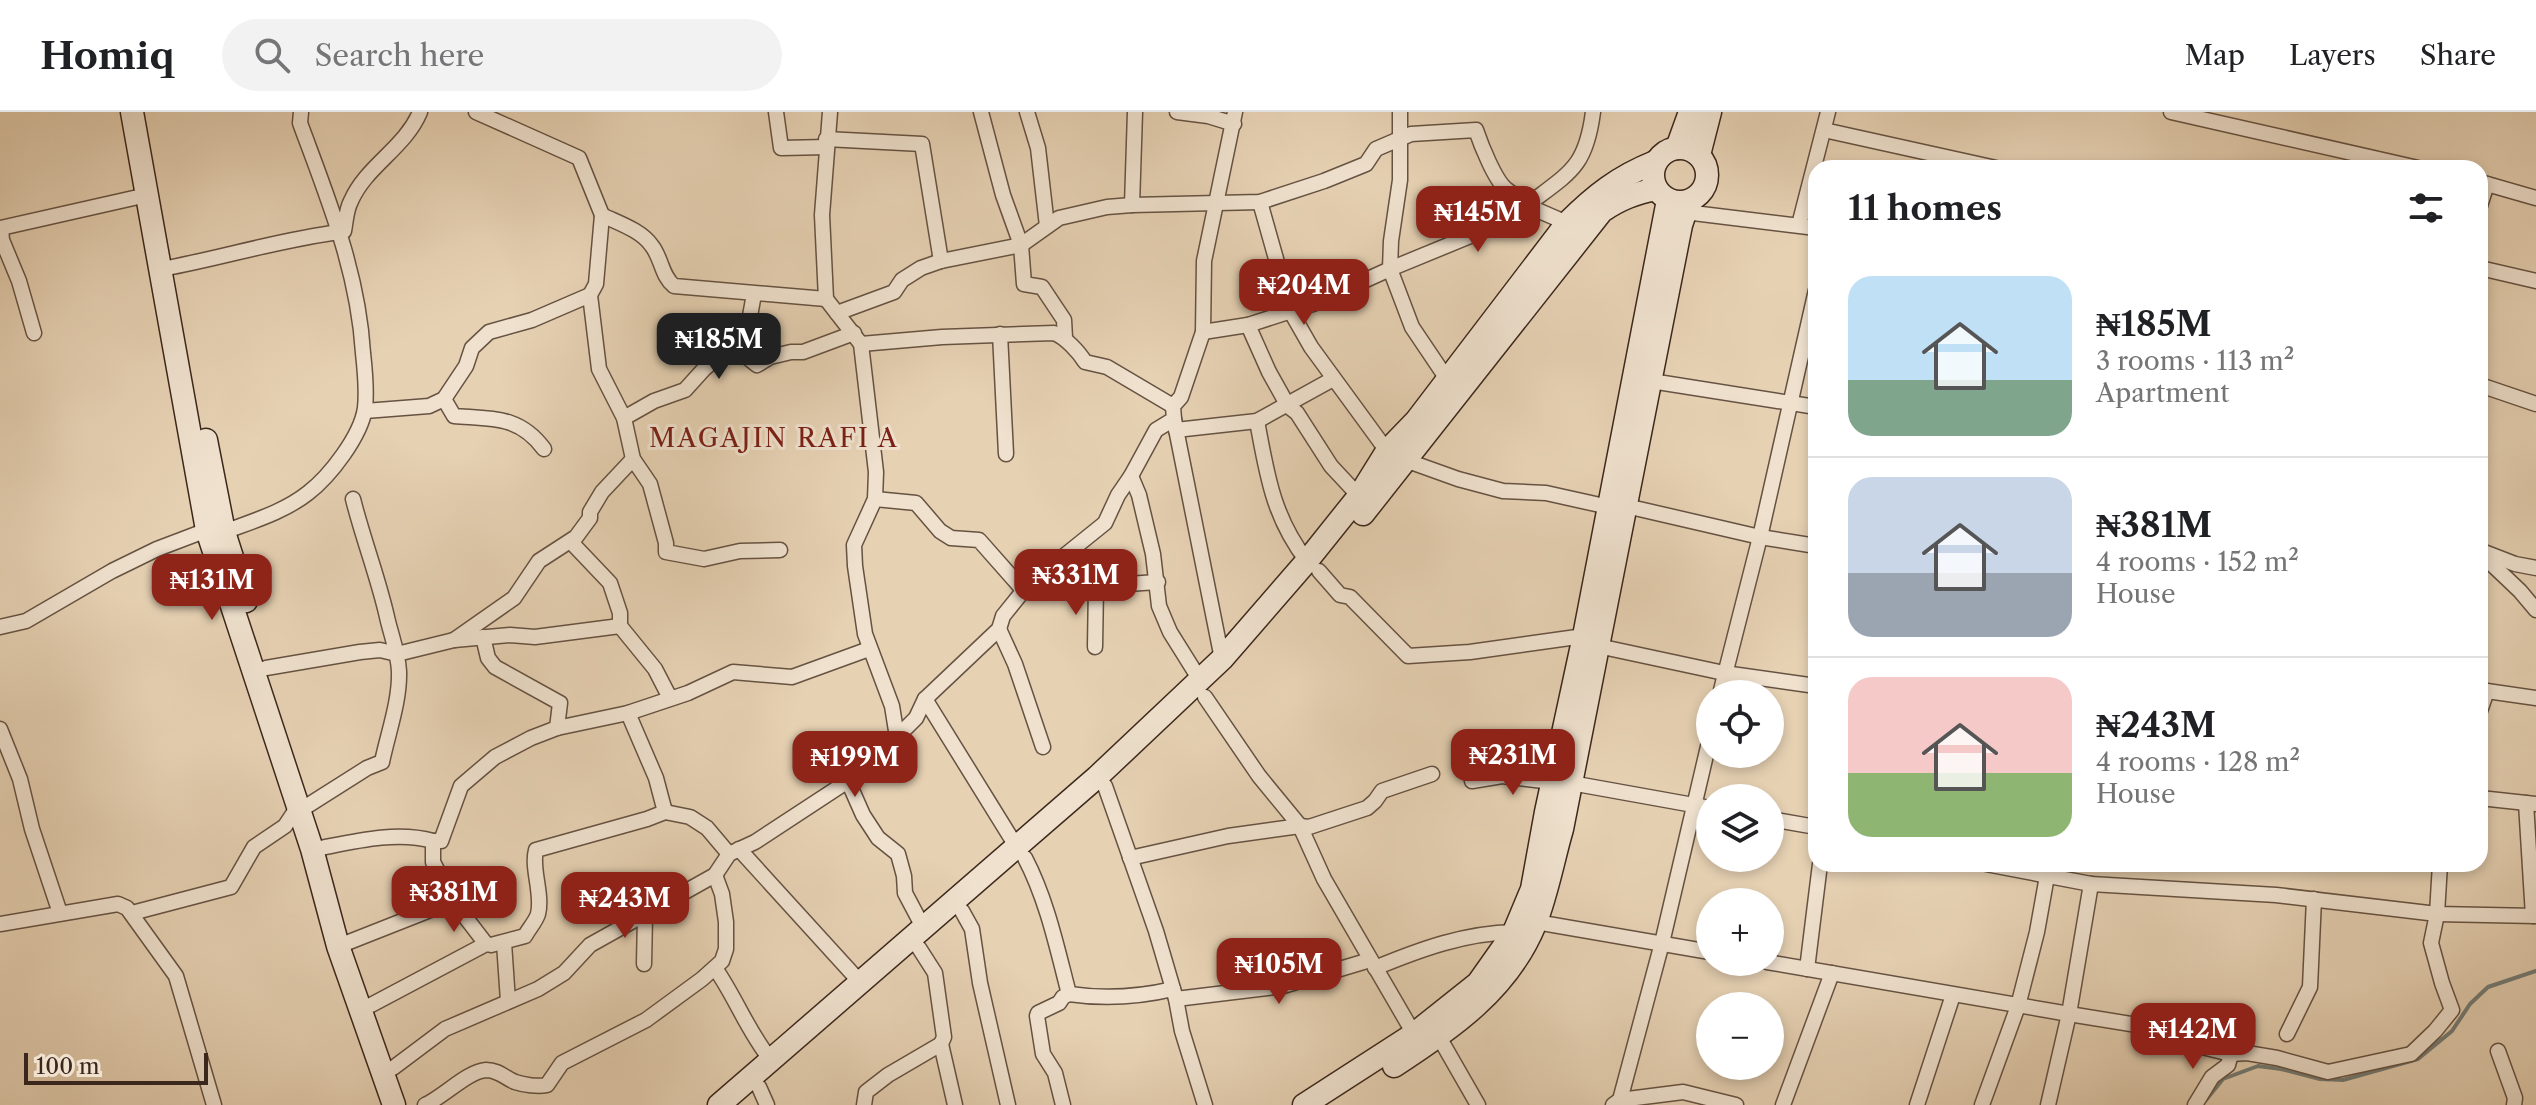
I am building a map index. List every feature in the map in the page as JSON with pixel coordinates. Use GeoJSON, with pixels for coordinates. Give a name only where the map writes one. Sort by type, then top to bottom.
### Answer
{"type":"FeatureCollection","features":[{"type":"Feature","properties":{"kind":"main road"},"geometry":{"type":"LineString","coordinates":[[132,112],[216,531],[302,807],[321,848],[349,942],[407,1105]]}},
{"type":"Feature","properties":{"kind":"main road"},"geometry":{"type":"LineString","coordinates":[[145,112],[216,531],[266,668],[338,946],[394,1105]]}},
{"type":"Feature","properties":{"kind":"main road"},"geometry":{"type":"LineString","coordinates":[[1677,148],[1690,112]]}},
{"type":"Feature","properties":{"kind":"main road"},"geometry":{"type":"LineString","coordinates":[[1699,155],[1710,112]]}},
{"type":"Feature","properties":{"kind":"main road"},"geometry":{"type":"LineString","coordinates":[[719,1105],[860,982],[921,938],[962,911],[1020,852],[1097,777],[1202,689],[1222,659],[1313,566],[1359,496],[1396,456],[1602,211],[1619,199],[1638,192],[1675,200],[1700,194],[1707,181],[1707,171],[1699,155],[1686,148],[1667,151],[1655,162],[1635,170],[1593,197],[1567,223],[1447,379],[1416,421],[1396,456],[1313,566],[1202,689],[1105,786],[1020,852],[921,938],[763,1096],[739,1105]]}},
{"type":"Feature","properties":{"kind":"main road"},"geometry":{"type":"LineString","coordinates":[[1655,162],[1652,179],[1675,200]]}},
{"type":"Feature","properties":{"kind":"main road"},"geometry":{"type":"LineString","coordinates":[[1618,506],[1651,381],[1675,200]]}},
{"type":"Feature","properties":{"kind":"main road"},"geometry":{"type":"LineString","coordinates":[[1304,1105],[1414,1034],[1478,983],[1514,932],[1532,889],[1562,783],[1675,200]]}},
{"type":"Feature","properties":{"kind":"main road"},"geometry":{"type":"LineString","coordinates":[[1332,1105],[1439,1037],[1495,988],[1521,954],[1536,922],[1562,829],[1562,783]]}},
{"type":"Feature","properties":{"kind":"street"},"geometry":{"type":"LineString","coordinates":[[0,627],[26,621],[157,549],[289,506],[308,494],[347,450],[365,411],[359,308],[340,232],[300,123],[301,112]]}},
{"type":"Feature","properties":{"kind":"street"},"geometry":{"type":"LineString","coordinates":[[172,267],[344,231],[350,201],[362,182],[395,149],[420,112]]}},
{"type":"Feature","properties":{"kind":"street"},"geometry":{"type":"LineString","coordinates":[[476,112],[579,158],[602,215],[596,284],[590,295],[599,369],[624,418],[633,459],[650,484],[666,552],[704,559],[740,551],[780,550]]}},
{"type":"Feature","properties":{"kind":"street"},"geometry":{"type":"LineString","coordinates":[[776,112],[781,148],[826,143],[922,144],[941,261]]}},
{"type":"Feature","properties":{"kind":"street"},"geometry":{"type":"LineString","coordinates":[[830,112],[822,233],[826,299],[857,339],[876,472],[875,499],[854,545],[869,649],[892,706],[897,737]]}},
{"type":"Feature","properties":{"kind":"street"},"geometry":{"type":"LineString","coordinates":[[981,112],[1003,195],[1021,245],[1024,284],[1042,287],[1064,320],[1065,338]]}},
{"type":"Feature","properties":{"kind":"street"},"geometry":{"type":"LineString","coordinates":[[1027,112],[1038,148],[1047,226]]}},
{"type":"Feature","properties":{"kind":"street"},"geometry":{"type":"LineString","coordinates":[[1132,205],[1135,112]]}},
{"type":"Feature","properties":{"kind":"street"},"geometry":{"type":"LineString","coordinates":[[1177,112],[1234,118],[1204,261],[1203,332],[1174,418],[1222,659]]}},
{"type":"Feature","properties":{"kind":"street"},"geometry":{"type":"LineString","coordinates":[[1400,112],[1400,180],[1390,269],[1412,327],[1447,379]]}},
{"type":"Feature","properties":{"kind":"street"},"geometry":{"type":"LineString","coordinates":[[1203,332],[1248,325],[1291,312],[1534,207],[1584,154],[1590,140],[1593,112]]}},
{"type":"Feature","properties":{"kind":"street"},"geometry":{"type":"LineString","coordinates":[[1816,160],[1828,112]]}},
{"type":"Feature","properties":{"kind":"street"},"geometry":{"type":"LineString","coordinates":[[2171,112],[2383,160]]}},
{"type":"Feature","properties":{"kind":"street"},"geometry":{"type":"LineString","coordinates":[[837,313],[883,298],[921,268],[1021,245],[1059,218],[1107,207],[1132,205],[1260,202],[1366,164],[1376,149],[1411,134],[1476,130],[1484,155],[1491,162],[1498,181],[1534,207],[1567,223]]}},
{"type":"Feature","properties":{"kind":"street"},"geometry":{"type":"LineString","coordinates":[[1824,130],[1960,160]]}},
{"type":"Feature","properties":{"kind":"street"},"geometry":{"type":"LineString","coordinates":[[2488,184],[2536,198]]}},
{"type":"Feature","properties":{"kind":"street"},"geometry":{"type":"LineString","coordinates":[[1799,225],[1808,191]]}},
{"type":"Feature","properties":{"kind":"street"},"geometry":{"type":"LineString","coordinates":[[34,333],[0,228],[147,195]]}},
{"type":"Feature","properties":{"kind":"street"},"geometry":{"type":"LineString","coordinates":[[1675,200],[1808,227]]}},
{"type":"Feature","properties":{"kind":"street"},"geometry":{"type":"LineString","coordinates":[[1260,202],[1291,312],[1333,379],[1396,456],[1458,479],[1503,491],[1546,493],[1808,545]]}},
{"type":"Feature","properties":{"kind":"street"},"geometry":{"type":"LineString","coordinates":[[602,215],[638,233],[652,246],[666,279],[674,286],[826,299]]}},
{"type":"Feature","properties":{"kind":"street"},"geometry":{"type":"LineString","coordinates":[[2488,270],[2536,281]]}},
{"type":"Feature","properties":{"kind":"street"},"geometry":{"type":"LineString","coordinates":[[624,418],[654,401],[685,390],[732,345],[750,316],[754,294]]}},
{"type":"Feature","properties":{"kind":"street"},"geometry":{"type":"LineString","coordinates":[[365,411],[429,406],[444,399],[466,366],[472,348],[489,332],[532,320],[590,295]]}},
{"type":"Feature","properties":{"kind":"street"},"geometry":{"type":"LineString","coordinates":[[1723,680],[1760,537],[1808,324]]}},
{"type":"Feature","properties":{"kind":"street"},"geometry":{"type":"LineString","coordinates":[[1248,325],[1288,406],[1297,413],[1331,466],[1359,496]]}},
{"type":"Feature","properties":{"kind":"street"},"geometry":{"type":"LineString","coordinates":[[732,345],[757,365],[770,357],[857,339],[1054,333],[1065,338],[1072,348],[1080,352],[1085,362],[1107,367],[1174,418],[1257,421],[1333,379]]}},
{"type":"Feature","properties":{"kind":"street"},"geometry":{"type":"LineString","coordinates":[[1000,334],[1006,454]]}},
{"type":"Feature","properties":{"kind":"street"},"geometry":{"type":"LineString","coordinates":[[1651,381],[1808,405]]}},
{"type":"Feature","properties":{"kind":"street"},"geometry":{"type":"LineString","coordinates":[[2488,388],[2536,404]]}},
{"type":"Feature","properties":{"kind":"street"},"geometry":{"type":"LineString","coordinates":[[444,399],[454,416],[486,416],[520,425],[544,449]]}},
{"type":"Feature","properties":{"kind":"street"},"geometry":{"type":"LineString","coordinates":[[393,1068],[445,1029],[564,973],[590,945],[715,875],[734,852],[755,842],[870,764],[916,718],[925,699],[999,629],[1003,616],[1026,588],[1105,523],[1156,430],[1174,418]]}},
{"type":"Feature","properties":{"kind":"street"},"geometry":{"type":"LineString","coordinates":[[1257,421],[1270,487],[1290,538],[1340,595],[1350,597],[1408,656],[1591,641],[1724,673],[1808,685]]}},
{"type":"Feature","properties":{"kind":"street"},"geometry":{"type":"LineString","coordinates":[[454,640],[514,598],[539,561],[571,542],[590,518],[590,512],[602,492],[633,459]]}},
{"type":"Feature","properties":{"kind":"street"},"geometry":{"type":"LineString","coordinates":[[1131,476],[1141,502],[1158,582],[1159,606],[1170,632],[1202,689],[1259,776],[1300,826],[1324,879],[1414,1034]]}},
{"type":"Feature","properties":{"kind":"street"},"geometry":{"type":"LineString","coordinates":[[132,913],[231,887],[254,847],[285,826],[302,807],[382,762],[396,701],[399,674],[397,654],[386,605],[353,499]]}},
{"type":"Feature","properties":{"kind":"street"},"geometry":{"type":"LineString","coordinates":[[875,499],[916,503],[940,531],[951,538],[979,540],[1026,588],[1158,582]]}},
{"type":"Feature","properties":{"kind":"street"},"geometry":{"type":"LineString","coordinates":[[571,542],[610,583],[620,613],[620,626],[655,669],[670,698]]}},
{"type":"Feature","properties":{"kind":"street"},"geometry":{"type":"LineString","coordinates":[[2488,555],[2536,568]]}},
{"type":"Feature","properties":{"kind":"street"},"geometry":{"type":"LineString","coordinates":[[2488,560],[2536,610]]}},
{"type":"Feature","properties":{"kind":"street"},"geometry":{"type":"LineString","coordinates":[[1095,647],[1096,586]]}},
{"type":"Feature","properties":{"kind":"street"},"geometry":{"type":"LineString","coordinates":[[266,668],[360,652],[380,650],[397,654],[454,640],[584,633],[620,626]]}},
{"type":"Feature","properties":{"kind":"street"},"geometry":{"type":"LineString","coordinates":[[999,629],[1015,664],[1043,747]]}},
{"type":"Feature","properties":{"kind":"street"},"geometry":{"type":"LineString","coordinates":[[483,637],[488,658],[495,667],[560,703],[557,728]]}},
{"type":"Feature","properties":{"kind":"street"},"geometry":{"type":"LineString","coordinates":[[321,848],[367,838],[441,841],[461,786],[495,757],[557,728],[628,713],[688,693],[733,672],[792,677],[869,649]]}},
{"type":"Feature","properties":{"kind":"street"},"geometry":{"type":"LineString","coordinates":[[2488,691],[2536,698]]}},
{"type":"Feature","properties":{"kind":"street"},"geometry":{"type":"LineString","coordinates":[[925,699],[1035,877],[1058,946],[1069,994]]}},
{"type":"Feature","properties":{"kind":"street"},"geometry":{"type":"LineString","coordinates":[[628,713],[656,778],[665,812]]}},
{"type":"Feature","properties":{"kind":"street"},"geometry":{"type":"LineString","coordinates":[[0,729],[20,779],[32,829],[60,913]]}},
{"type":"Feature","properties":{"kind":"street"},"geometry":{"type":"LineString","coordinates":[[1130,858],[1228,836],[1309,827],[1367,808],[1382,791],[1432,774]]}},
{"type":"Feature","properties":{"kind":"street"},"geometry":{"type":"LineString","coordinates":[[1472,781],[1502,776],[1696,806]]}},
{"type":"Feature","properties":{"kind":"street"},"geometry":{"type":"LineString","coordinates":[[848,781],[863,815],[878,838],[898,854],[905,893],[935,973],[944,1037],[941,1044],[955,1105]]}},
{"type":"Feature","properties":{"kind":"street"},"geometry":{"type":"LineString","coordinates":[[1105,786],[1156,931],[1205,1105]]}},
{"type":"Feature","properties":{"kind":"street"},"geometry":{"type":"LineString","coordinates":[[2027,872],[2091,884],[2314,899],[2437,914],[2534,916],[2531,804],[2488,799]]}},
{"type":"Feature","properties":{"kind":"street"},"geometry":{"type":"LineString","coordinates":[[371,1005],[486,944],[504,943],[525,936],[538,916],[536,850],[665,812],[690,817],[707,828],[860,982]]}},
{"type":"Feature","properties":{"kind":"street"},"geometry":{"type":"LineString","coordinates":[[1784,821],[1808,826]]}},
{"type":"Feature","properties":{"kind":"street"},"geometry":{"type":"LineString","coordinates":[[1696,827],[1617,1103],[1683,1092],[1736,1105]]}},
{"type":"Feature","properties":{"kind":"street"},"geometry":{"type":"LineString","coordinates":[[433,841],[433,862],[453,901],[486,944]]}},
{"type":"Feature","properties":{"kind":"street"},"geometry":{"type":"LineString","coordinates":[[1807,969],[1819,872]]}},
{"type":"Feature","properties":{"kind":"street"},"geometry":{"type":"LineString","coordinates":[[2195,1105],[2212,1077],[2230,1060],[2247,1053],[2328,1072],[2411,1054],[2452,1010],[2431,943],[2437,914],[2440,872]]}},
{"type":"Feature","properties":{"kind":"street"},"geometry":{"type":"LineString","coordinates":[[425,1105],[439,1099],[473,1074],[487,1070],[518,1083],[547,1085],[562,1063],[646,1020],[715,968],[726,949],[725,909],[715,875]]}},
{"type":"Feature","properties":{"kind":"street"},"geometry":{"type":"LineString","coordinates":[[1982,1105],[2018,1006],[2037,932],[2047,876]]}},
{"type":"Feature","properties":{"kind":"street"},"geometry":{"type":"LineString","coordinates":[[2048,1105],[2069,1014],[2091,884]]}},
{"type":"Feature","properties":{"kind":"street"},"geometry":{"type":"LineString","coordinates":[[2287,1034],[2310,987],[2314,899]]}},
{"type":"Feature","properties":{"kind":"street"},"geometry":{"type":"LineString","coordinates":[[349,942],[453,901]]}},
{"type":"Feature","properties":{"kind":"street"},"geometry":{"type":"LineString","coordinates":[[0,924],[118,904],[132,913],[176,976],[214,1105]]}},
{"type":"Feature","properties":{"kind":"street"},"geometry":{"type":"LineString","coordinates":[[962,911],[972,929],[980,983],[1008,1105]]}},
{"type":"Feature","properties":{"kind":"street"},"geometry":{"type":"LineString","coordinates":[[644,964],[645,916]]}},
{"type":"Feature","properties":{"kind":"street"},"geometry":{"type":"LineString","coordinates":[[1536,922],[1696,949]]}},
{"type":"Feature","properties":{"kind":"street"},"geometry":{"type":"LineString","coordinates":[[1063,1105],[1055,1073],[1043,1054],[1037,1016],[1069,994],[1110,997],[1283,986],[1446,942],[1514,932]]}},
{"type":"Feature","properties":{"kind":"street"},"geometry":{"type":"LineString","coordinates":[[504,943],[508,1001]]}},
{"type":"Feature","properties":{"kind":"street"},"geometry":{"type":"LineString","coordinates":[[1784,965],[2162,1029],[2230,1060],[2236,1079]]}},
{"type":"Feature","properties":{"kind":"street"},"geometry":{"type":"LineString","coordinates":[[715,968],[732,992],[755,1040],[771,1060]]}},
{"type":"Feature","properties":{"kind":"street"},"geometry":{"type":"LineString","coordinates":[[1783,1105],[1832,973]]}},
{"type":"Feature","properties":{"kind":"street"},"geometry":{"type":"LineString","coordinates":[[1917,1105],[1953,995]]}},
{"type":"Feature","properties":{"kind":"street"},"geometry":{"type":"LineString","coordinates":[[1439,1037],[1478,1105]]}},
{"type":"Feature","properties":{"kind":"street"},"geometry":{"type":"LineString","coordinates":[[864,1105],[866,1092],[888,1075],[941,1044]]}},
{"type":"Feature","properties":{"kind":"street"},"geometry":{"type":"LineString","coordinates":[[2498,1051],[2515,1098],[2514,1105]]}},
{"type":"Feature","properties":{"kind":"waterway"},"geometry":{"type":"LineString","coordinates":[[2206,1100],[2223,1079],[2258,1066],[2320,1079],[2343,1080],[2418,1059],[2452,1031],[2470,1004],[2488,987],[2536,971]]}},
{"type":"Feature","properties":{"kind":"district","name":"MAGAJIN RAFI A"},"geometry":{"type":"Point","coordinates":[774,438]}}]}
